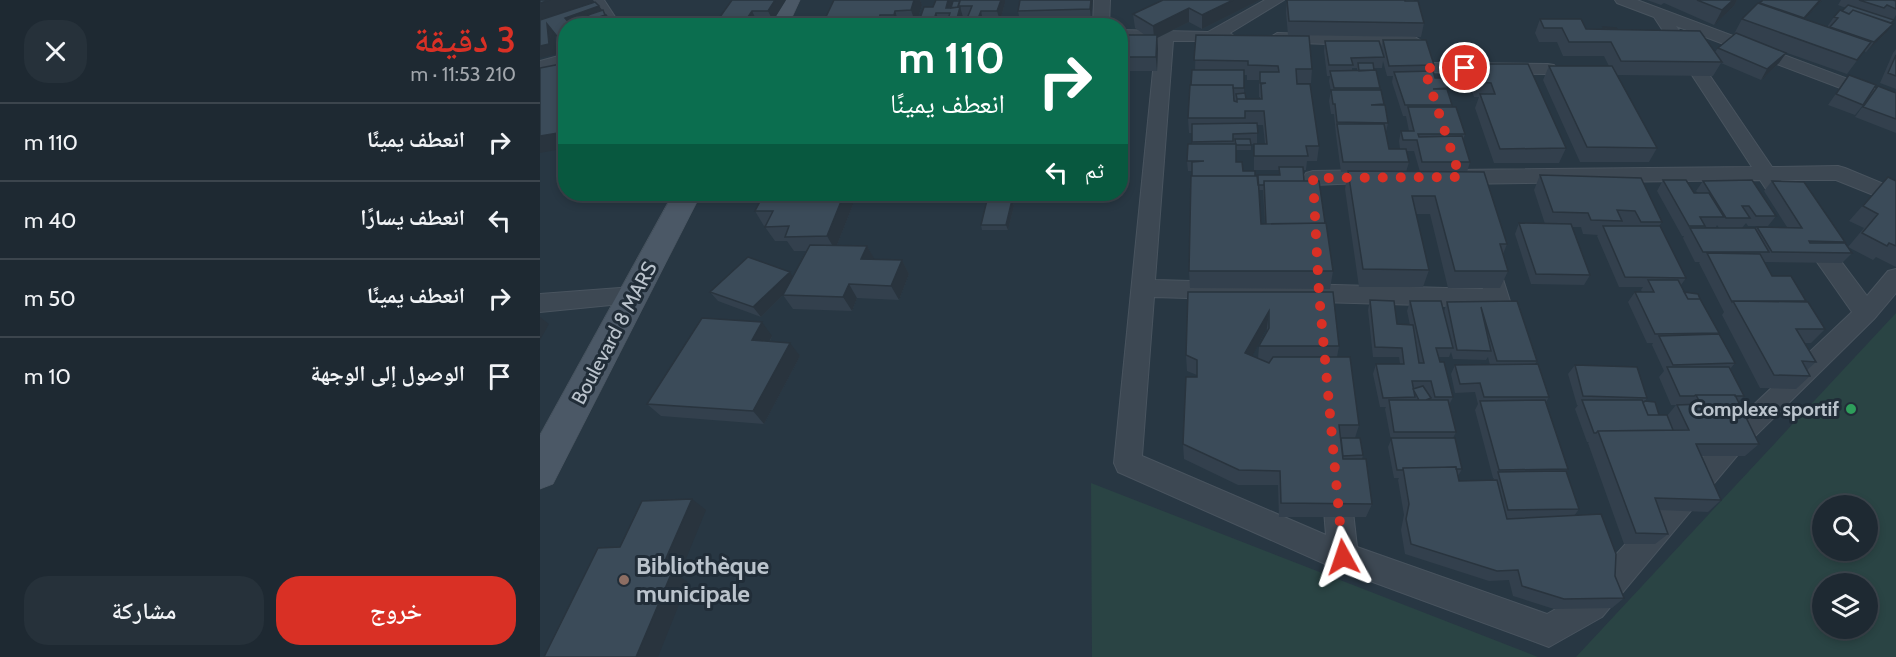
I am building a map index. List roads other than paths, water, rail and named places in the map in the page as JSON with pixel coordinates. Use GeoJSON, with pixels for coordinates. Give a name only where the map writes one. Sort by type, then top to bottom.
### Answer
{"type":"FeatureCollection","features":[{"type":"Feature","properties":{"kind":"main road"},"geometry":{"type":"LineString","coordinates":[[780,18],[789,0]]}},
{"type":"Feature","properties":{"kind":"main road","name":"Boulevard 8 MARS"},"geometry":{"type":"LineString","coordinates":[[540,472],[683,201]]}},
{"type":"Feature","properties":{"kind":"street"},"geometry":{"type":"LineString","coordinates":[[596,0],[608,18]]}},
{"type":"Feature","properties":{"kind":"street"},"geometry":{"type":"LineString","coordinates":[[1101,18],[1102,0]]}},
{"type":"Feature","properties":{"kind":"street"},"geometry":{"type":"LineString","coordinates":[[1211,37],[1276,0]]}},
{"type":"Feature","properties":{"kind":"street"},"geometry":{"type":"LineString","coordinates":[[1623,0],[1896,103]]}},
{"type":"Feature","properties":{"kind":"street"},"geometry":{"type":"LineString","coordinates":[[1660,14],[1786,201]]}},
{"type":"Feature","properties":{"kind":"street"},"geometry":{"type":"LineString","coordinates":[[1699,28],[1715,14]]}},
{"type":"Feature","properties":{"kind":"street"},"geometry":{"type":"LineString","coordinates":[[1128,28],[1165,36],[1242,38]]}},
{"type":"Feature","properties":{"kind":"street"},"geometry":{"type":"LineString","coordinates":[[1263,38],[1295,39],[1413,32],[1428,79],[1548,69]]}},
{"type":"Feature","properties":{"kind":"street"},"geometry":{"type":"LineString","coordinates":[[1165,36],[1128,463],[1343,557],[1549,631],[1588,595],[1732,426],[1866,313],[1896,277]]}},
{"type":"Feature","properties":{"kind":"street"},"geometry":{"type":"LineString","coordinates":[[1295,39],[1298,62]]}},
{"type":"Feature","properties":{"kind":"street"},"geometry":{"type":"LineString","coordinates":[[540,67],[558,61]]}},
{"type":"Feature","properties":{"kind":"street"},"geometry":{"type":"LineString","coordinates":[[1833,78],[1846,61]]}},
{"type":"Feature","properties":{"kind":"street"},"geometry":{"type":"LineString","coordinates":[[1310,155],[1314,201]]}},
{"type":"Feature","properties":{"kind":"street"},"geometry":{"type":"LineString","coordinates":[[1455,177],[1838,173],[1896,198]]}},
{"type":"Feature","properties":{"kind":"street"},"geometry":{"type":"LineString","coordinates":[[1606,175],[1617,196]]}},
{"type":"Feature","properties":{"kind":"street"},"geometry":{"type":"LineString","coordinates":[[1313,178],[1404,177]]}},
{"type":"Feature","properties":{"kind":"street"},"geometry":{"type":"LineString","coordinates":[[1799,220],[1866,313]]}},
{"type":"Feature","properties":{"kind":"street"},"geometry":{"type":"LineString","coordinates":[[1477,232],[1515,355]]}},
{"type":"Feature","properties":{"kind":"street"},"geometry":{"type":"LineString","coordinates":[[1143,288],[1318,283],[1498,298]]}},
{"type":"Feature","properties":{"kind":"street"},"geometry":{"type":"LineString","coordinates":[[1318,283],[1321,318]]}},
{"type":"Feature","properties":{"kind":"street"},"geometry":{"type":"LineString","coordinates":[[540,303],[633,296]]}},
{"type":"Feature","properties":{"kind":"street"},"geometry":{"type":"LineString","coordinates":[[1334,461],[1343,557]]}},
{"type":"Feature","properties":{"kind":"place","name":"Complexe sportif"},"geometry":{"type":"Point","coordinates":[1851,409]}},
{"type":"Feature","properties":{"kind":"place","name":"Bibliothèque municipale"},"geometry":{"type":"Point","coordinates":[624,580]}}]}
